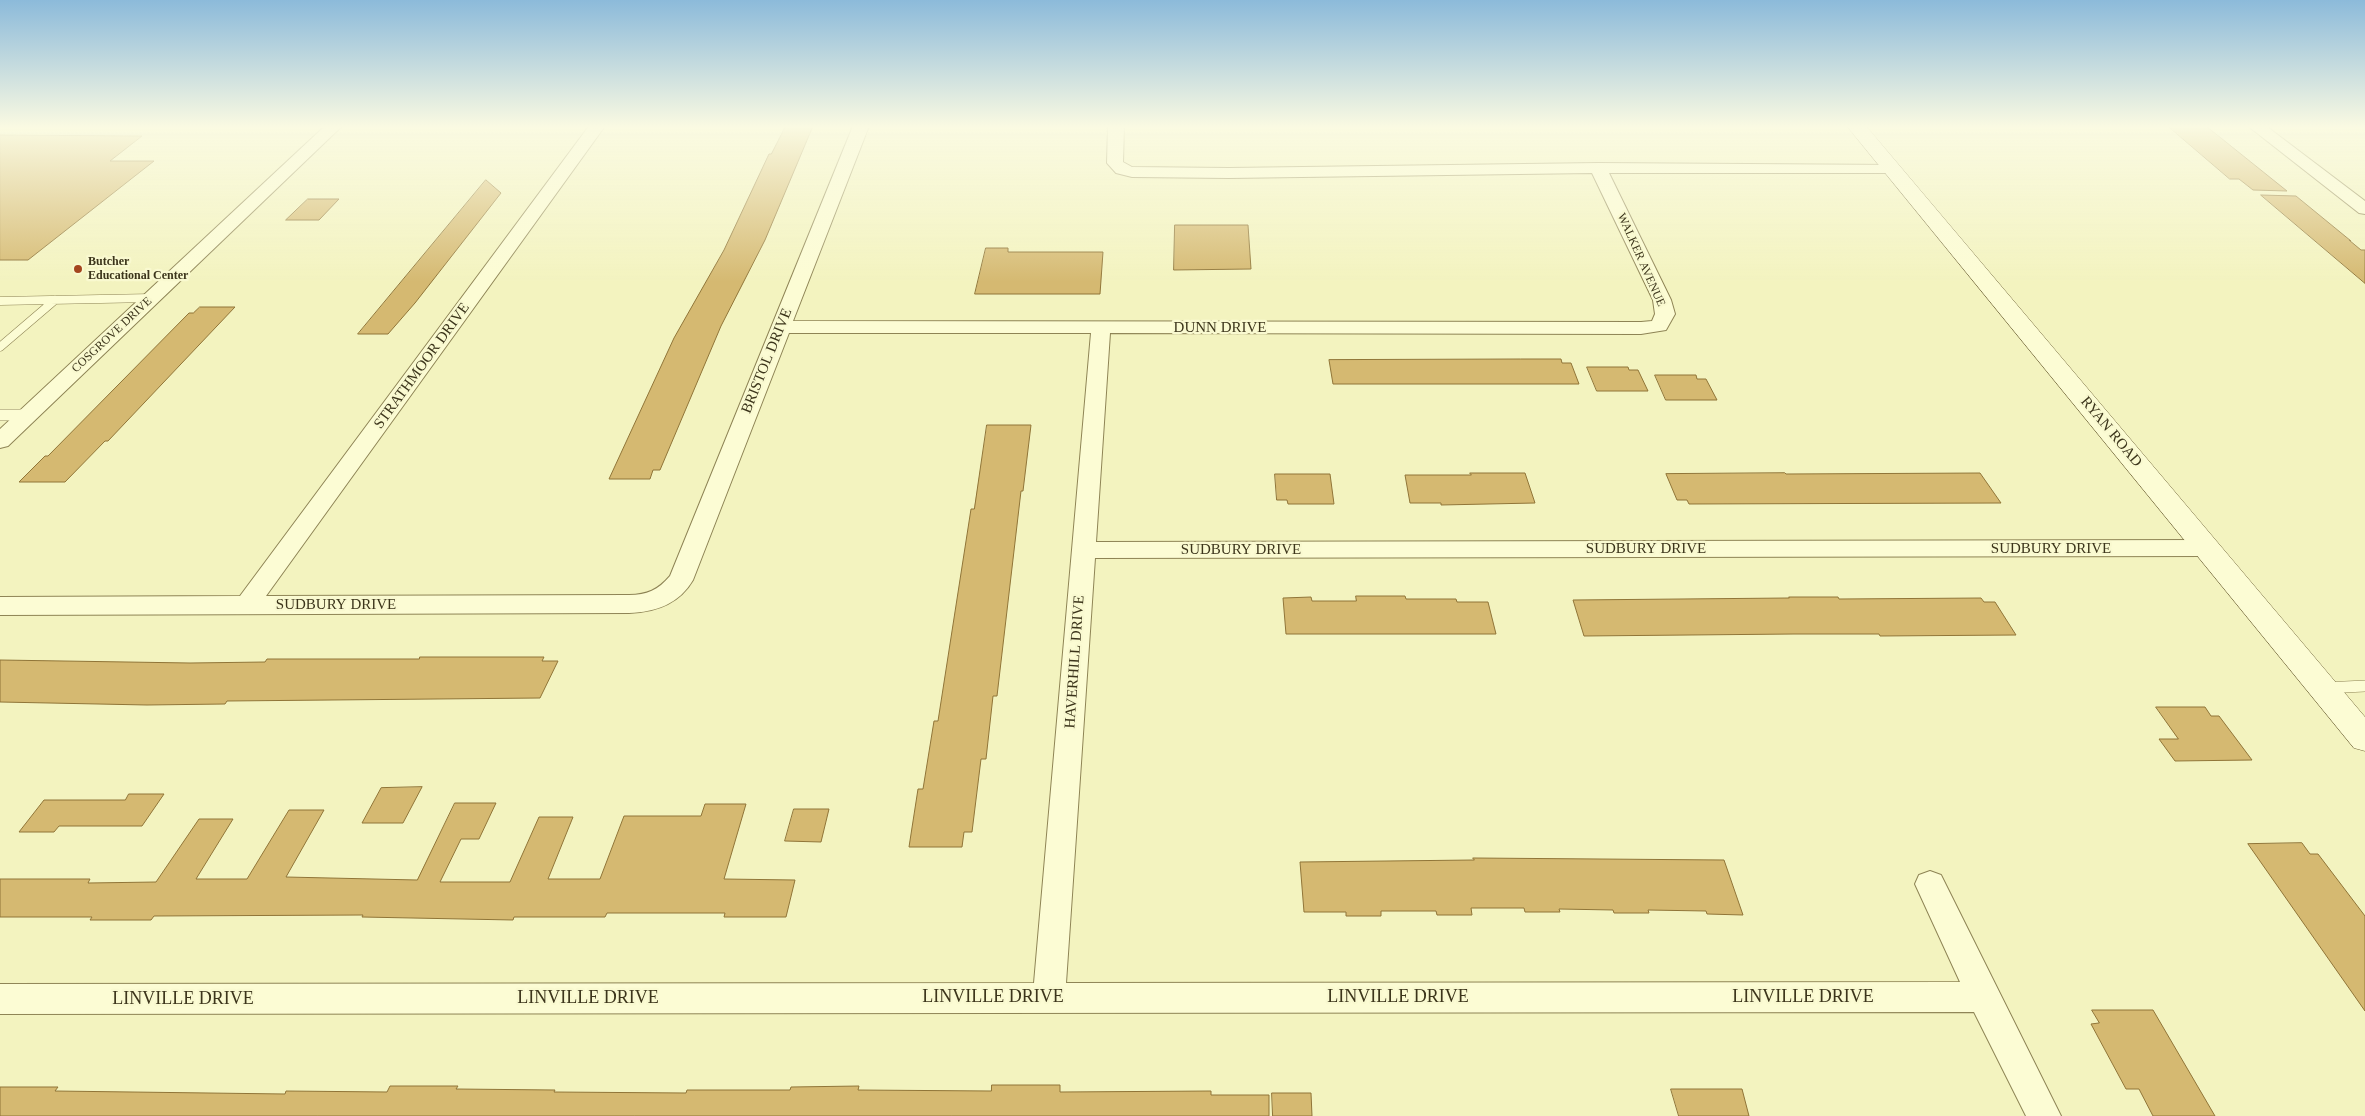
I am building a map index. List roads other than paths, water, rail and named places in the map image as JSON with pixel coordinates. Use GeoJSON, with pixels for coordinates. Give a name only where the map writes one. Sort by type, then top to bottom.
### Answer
{"type":"FeatureCollection","features":[{"type":"Feature","properties":{"kind":"main road","name":"RYAN ROAD"},"geometry":{"type":"LineString","coordinates":[[1899,178],[2365,739]]}},
{"type":"Feature","properties":{"kind":"street","name":"COSGROVE DRIVE"},"geometry":{"type":"LineString","coordinates":[[0,441],[279,178]]}},
{"type":"Feature","properties":{"kind":"street","name":"STRATHMOOR DRIVE"},"geometry":{"type":"LineString","coordinates":[[246,606],[559,178]]}},
{"type":"Feature","properties":{"kind":"street","name":"BRISTOL DRIVE"},"geometry":{"type":"LineString","coordinates":[[670,594],[681,580],[840,178]]}},
{"type":"Feature","properties":{"kind":"street","name":"WALKER AVENUE"},"geometry":{"type":"LineString","coordinates":[[1603,178],[1662,300],[1665,314],[1659,326]]}},
{"type":"Feature","properties":{"kind":"street"},"geometry":{"type":"LineString","coordinates":[[2324,178],[2365,209]]}},
{"type":"Feature","properties":{"kind":"street","name":"DUNN DRIVE"},"geometry":{"type":"LineString","coordinates":[[781,327],[1641,328],[1659,326]]}},
{"type":"Feature","properties":{"kind":"street","name":"HAVERHILL DRIVE"},"geometry":{"type":"LineString","coordinates":[[1049,997],[1101,328]]}},
{"type":"Feature","properties":{"kind":"street","name":"SUDBURY DRIVE"},"geometry":{"type":"LineString","coordinates":[[1084,550],[2208,548]]}},
{"type":"Feature","properties":{"kind":"street","name":"SUDBURY DRIVE"},"geometry":{"type":"LineString","coordinates":[[0,606],[638,604],[655,602],[670,594]]}},
{"type":"Feature","properties":{"kind":"street"},"geometry":{"type":"LineString","coordinates":[[1930,884],[1955,942],[1986,997],[2044,1116]]}},
{"type":"Feature","properties":{"kind":"street","name":"LINVILLE DRIVE"},"geometry":{"type":"LineString","coordinates":[[0,999],[1986,997]]}},
{"type":"Feature","properties":{"kind":"lane"},"geometry":{"type":"LineString","coordinates":[[0,301],[151,298]]}},
{"type":"Feature","properties":{"kind":"lane"},"geometry":{"type":"LineString","coordinates":[[0,347],[55,300]]}},
{"type":"Feature","properties":{"kind":"lane"},"geometry":{"type":"LineString","coordinates":[[0,415],[27,415]]}},
{"type":"Feature","properties":{"kind":"lane"},"geometry":{"type":"LineString","coordinates":[[2322,688],[2365,686]]}},
{"type":"Feature","properties":{"kind":"place","name":"Butcher Educational Center"},"geometry":{"type":"Point","coordinates":[78,269]}}]}
